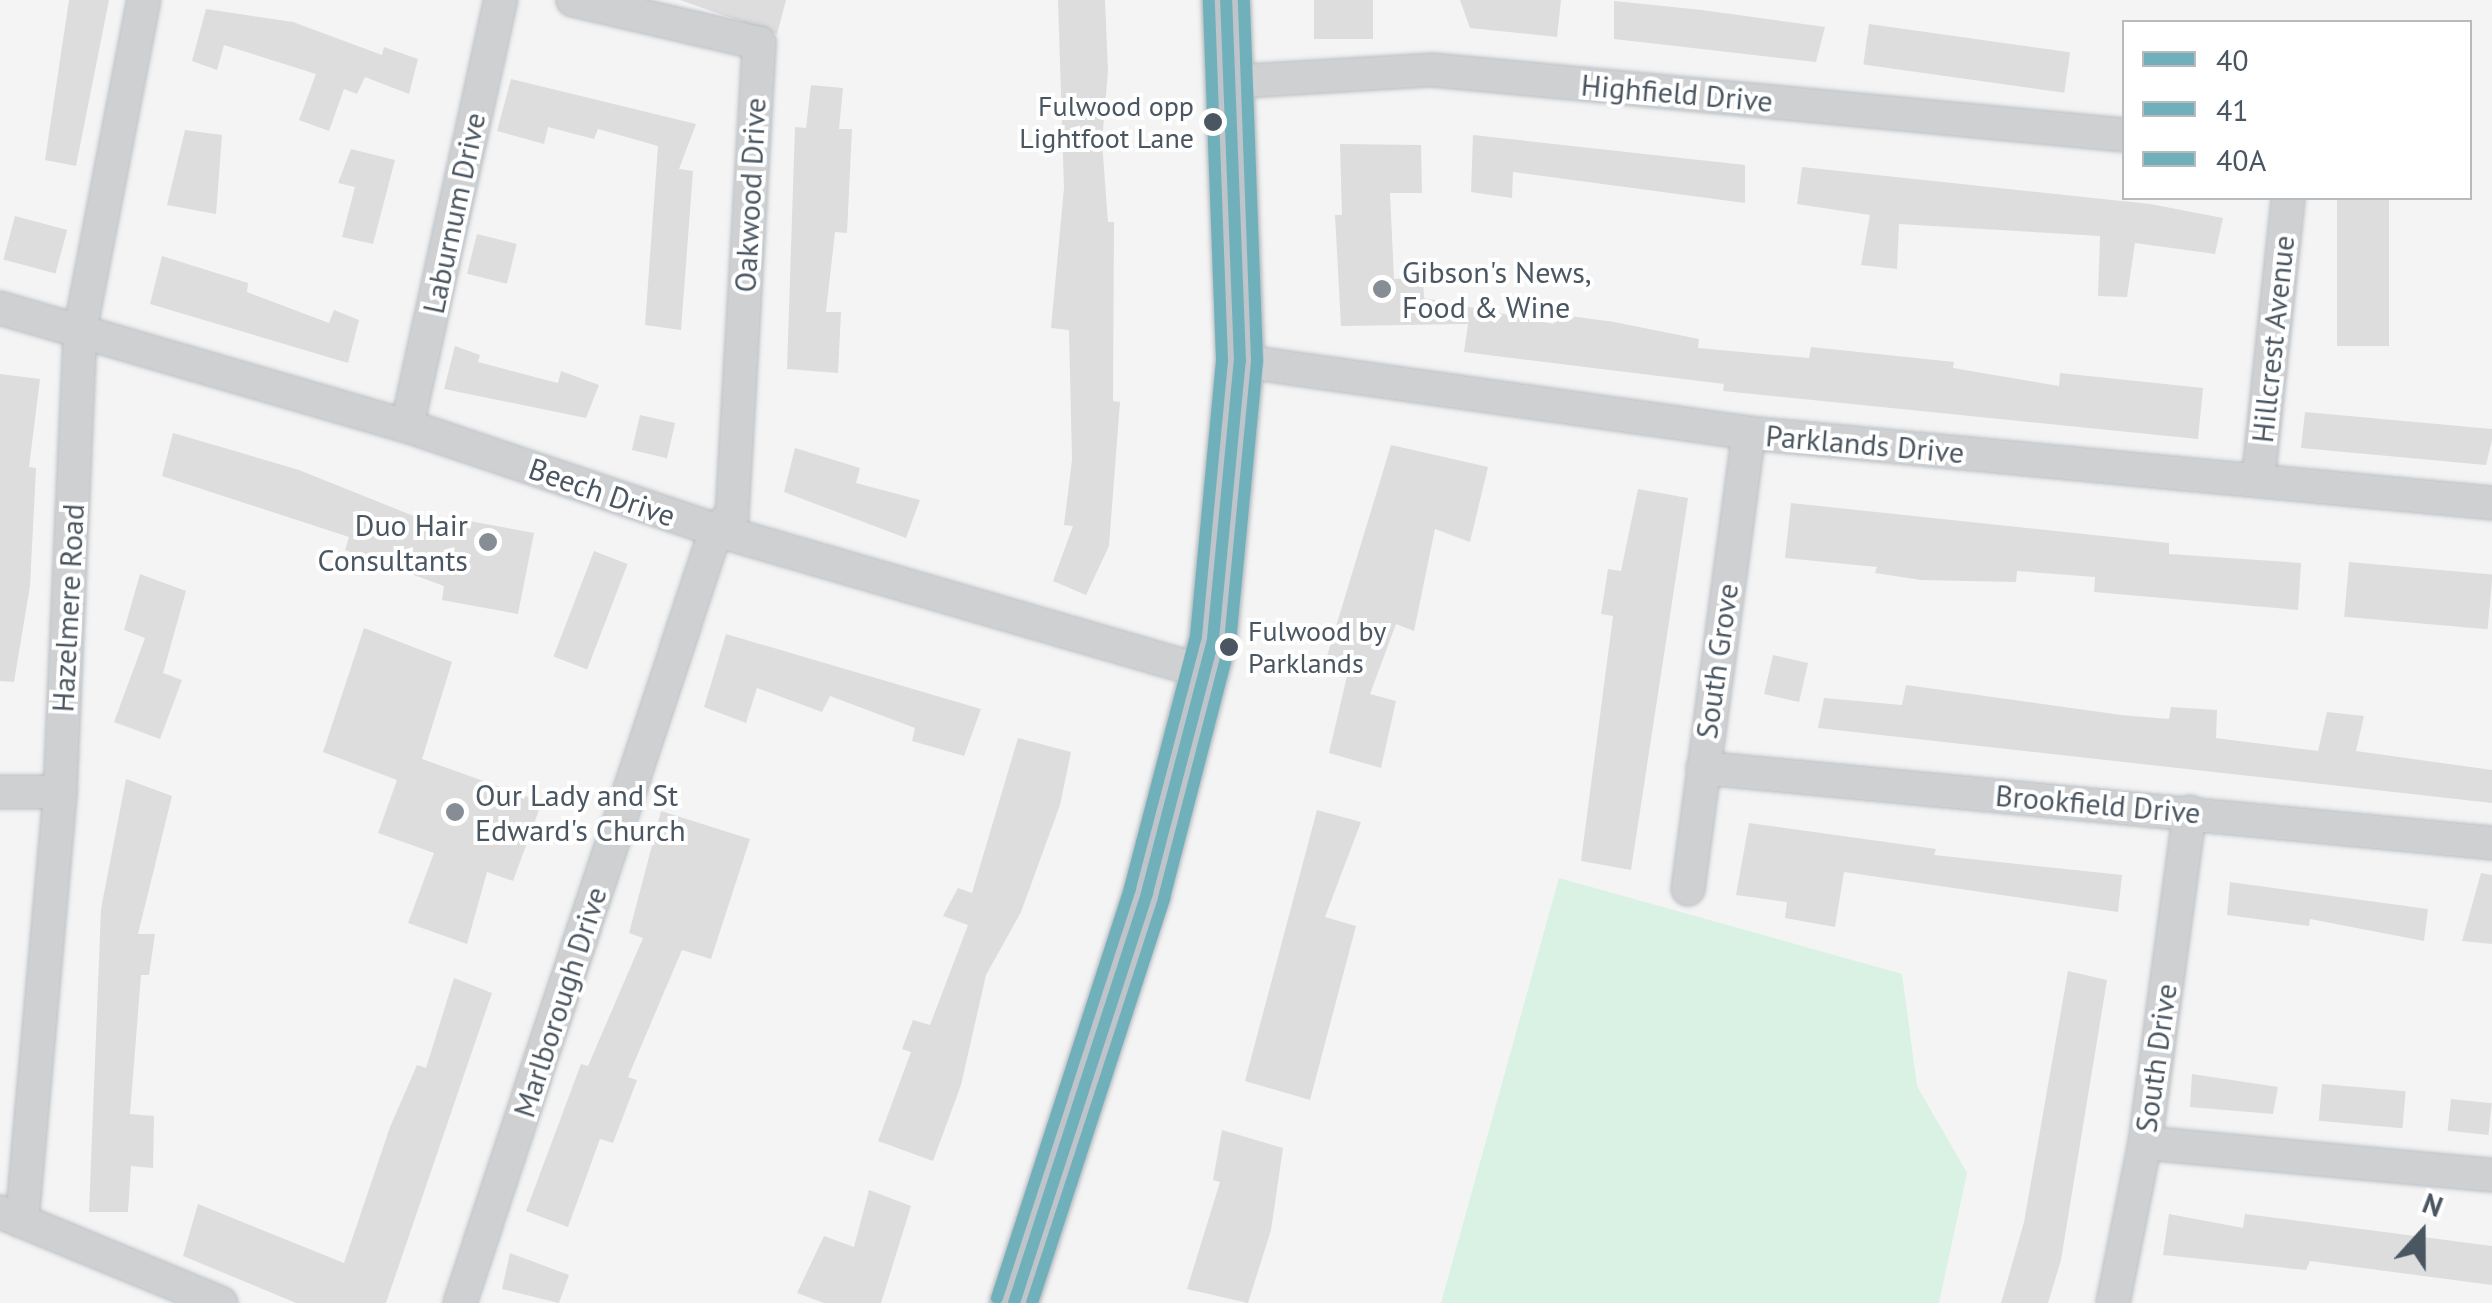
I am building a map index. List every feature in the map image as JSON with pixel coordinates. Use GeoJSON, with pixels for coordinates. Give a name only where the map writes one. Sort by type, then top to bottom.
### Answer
{"type":"FeatureCollection","features":[{"type":"Feature","properties":{"kind":"highway"},"geometry":{"type":"LineString","coordinates":[[1014,1303],[1146,893],[1206,672],[1229,531],[1240,361],[1226,0]]}},
{"type":"Feature","properties":{"kind":"street","name":"Hazelmere Road"},"geometry":{"type":"LineString","coordinates":[[11,1216],[60,792],[80,331],[144,0]]}},
{"type":"Feature","properties":{"kind":"street","name":"Laburnum Drive"},"geometry":{"type":"LineString","coordinates":[[407,426],[501,0]]}},
{"type":"Feature","properties":{"kind":"street","name":"Oakwood Drive"},"geometry":{"type":"LineString","coordinates":[[573,0],[759,43],[732,514],[716,530]]}},
{"type":"Feature","properties":{"kind":"street","name":"Highfield Drive"},"geometry":{"type":"LineString","coordinates":[[1229,82],[1432,70],[2122,135]]}},
{"type":"Feature","properties":{"kind":"street","name":"Hillcrest Avenue"},"geometry":{"type":"LineString","coordinates":[[2258,480],[2288,200]]}},
{"type":"Feature","properties":{"kind":"street","name":"Beech Drive"},"geometry":{"type":"LineString","coordinates":[[0,308],[407,426],[716,530],[1206,672]]}},
{"type":"Feature","properties":{"kind":"street","name":"Parklands Drive"},"geometry":{"type":"LineString","coordinates":[[1240,361],[1748,433],[2492,503]]}},
{"type":"Feature","properties":{"kind":"street","name":"South Grove"},"geometry":{"type":"LineString","coordinates":[[1688,889],[1748,433]]}},
{"type":"Feature","properties":{"kind":"street","name":"Marlborough Drive"},"geometry":{"type":"LineString","coordinates":[[460,1303],[716,530]]}},
{"type":"Feature","properties":{"kind":"street","name":"Brookfield Drive"},"geometry":{"type":"LineString","coordinates":[[1703,768],[2492,843]]}},
{"type":"Feature","properties":{"kind":"street"},"geometry":{"type":"LineString","coordinates":[[0,792],[60,792]]}},
{"type":"Feature","properties":{"kind":"street","name":"South Drive"},"geometry":{"type":"LineString","coordinates":[[2113,1303],[2145,1143],[2190,812]]}},
{"type":"Feature","properties":{"kind":"street"},"geometry":{"type":"LineString","coordinates":[[2145,1143],[2492,1175]]}},
{"type":"Feature","properties":{"kind":"street"},"geometry":{"type":"LineString","coordinates":[[11,1216],[221,1303]]}},
{"type":"Feature","properties":{"kind":"green space"},"geometry":{"type":"Polygon","coordinates":[[[1559,878],[1902,974],[1917,1086],[1967,1173],[1939,1303],[1441,1303],[1559,878]]]}},
{"type":"Feature","properties":{"kind":"building"},"geometry":{"type":"Polygon","coordinates":[[[69,0],[109,0],[76,166],[45,160],[69,0]]]}},
{"type":"Feature","properties":{"kind":"building"},"geometry":{"type":"Polygon","coordinates":[[[680,0],[786,0],[777,34],[680,0]]]}},
{"type":"Feature","properties":{"kind":"building"},"geometry":{"type":"Polygon","coordinates":[[[1058,0],[1105,0],[1108,71],[1102,142],[1108,222],[1114,222],[1113,401],[1120,402],[1109,546],[1086,595],[1053,581],[1073,526],[1064,525],[1072,460],[1069,330],[1051,328],[1064,188],[1058,0]]]}},
{"type":"Feature","properties":{"kind":"building"},"geometry":{"type":"Polygon","coordinates":[[[1314,0],[1373,0],[1373,39],[1314,39],[1314,0]]]}},
{"type":"Feature","properties":{"kind":"building"},"geometry":{"type":"Polygon","coordinates":[[[1460,0],[1561,0],[1557,37],[1470,28],[1460,0]]]}},
{"type":"Feature","properties":{"kind":"building"},"geometry":{"type":"Polygon","coordinates":[[[1614,1],[1825,27],[1816,62],[1614,39],[1614,1]]]}},
{"type":"Feature","properties":{"kind":"building"},"geometry":{"type":"Polygon","coordinates":[[[206,9],[293,22],[382,55],[384,47],[418,59],[409,94],[365,77],[357,94],[344,89],[329,131],[299,120],[316,74],[224,45],[217,70],[192,61],[206,9]]]}},
{"type":"Feature","properties":{"kind":"building"},"geometry":{"type":"Polygon","coordinates":[[[1869,24],[2070,52],[2064,93],[1863,65],[1869,24]]]}},
{"type":"Feature","properties":{"kind":"building"},"geometry":{"type":"Polygon","coordinates":[[[511,79],[696,124],[679,169],[693,171],[681,330],[645,325],[658,146],[598,129],[594,139],[548,127],[544,144],[497,131],[511,79]]]}},
{"type":"Feature","properties":{"kind":"building"},"geometry":{"type":"Polygon","coordinates":[[[811,85],[843,88],[839,129],[852,129],[847,233],[835,232],[826,312],[841,312],[838,373],[787,369],[795,127],[806,128],[811,85]]]}},
{"type":"Feature","properties":{"kind":"building"},"geometry":{"type":"Polygon","coordinates":[[[185,130],[222,135],[216,214],[167,205],[185,130]]]}},
{"type":"Feature","properties":{"kind":"building"},"geometry":{"type":"Polygon","coordinates":[[[1473,135],[1745,165],[1745,203],[1513,172],[1512,198],[1471,192],[1473,135]]]}},
{"type":"Feature","properties":{"kind":"building"},"geometry":{"type":"Polygon","coordinates":[[[1340,144],[1421,145],[1422,193],[1390,193],[1394,279],[1423,278],[1424,298],[1554,324],[1555,314],[1614,322],[1699,339],[1698,348],[1809,358],[1811,347],[1954,362],[1953,368],[2059,386],[2060,373],[2203,388],[2198,439],[1723,391],[1724,384],[1464,352],[1468,324],[1341,326],[1335,215],[1342,215],[1340,144]]]}},
{"type":"Feature","properties":{"kind":"building"},"geometry":{"type":"Polygon","coordinates":[[[351,149],[395,160],[373,244],[342,237],[355,187],[338,183],[351,149]]]}},
{"type":"Feature","properties":{"kind":"building"},"geometry":{"type":"Polygon","coordinates":[[[1802,167],[2150,204],[2223,218],[2215,254],[2135,243],[2127,297],[2098,296],[2100,236],[1899,224],[1897,269],[1861,265],[1870,215],[1797,204],[1802,167]]]}},
{"type":"Feature","properties":{"kind":"building"},"geometry":{"type":"Polygon","coordinates":[[[2337,200],[2389,200],[2389,346],[2337,346],[2337,200]]]}},
{"type":"Feature","properties":{"kind":"building"},"geometry":{"type":"Polygon","coordinates":[[[15,216],[67,230],[56,273],[3,259],[15,216]]]}},
{"type":"Feature","properties":{"kind":"building"},"geometry":{"type":"Polygon","coordinates":[[[477,234],[517,244],[507,284],[467,274],[477,234]]]}},
{"type":"Feature","properties":{"kind":"building"},"geometry":{"type":"Polygon","coordinates":[[[162,256],[248,283],[247,292],[329,323],[334,310],[359,320],[348,363],[150,304],[162,256]]]}},
{"type":"Feature","properties":{"kind":"building"},"geometry":{"type":"Polygon","coordinates":[[[455,346],[480,355],[478,362],[558,383],[561,371],[599,385],[586,418],[444,389],[455,346]]]}},
{"type":"Feature","properties":{"kind":"building"},"geometry":{"type":"Polygon","coordinates":[[[0,374],[40,379],[29,467],[36,468],[30,586],[14,682],[0,681],[0,374]]]}},
{"type":"Feature","properties":{"kind":"building"},"geometry":{"type":"Polygon","coordinates":[[[2305,412],[2492,429],[2492,440],[2486,465],[2301,448],[2305,412]]]}},
{"type":"Feature","properties":{"kind":"building"},"geometry":{"type":"Polygon","coordinates":[[[640,415],[675,423],[667,458],[632,450],[640,415]]]}},
{"type":"Feature","properties":{"kind":"building"},"geometry":{"type":"Polygon","coordinates":[[[173,433],[299,470],[451,531],[453,518],[534,533],[518,614],[442,600],[444,586],[345,550],[349,537],[162,476],[173,433]]]}},
{"type":"Feature","properties":{"kind":"building"},"geometry":{"type":"Polygon","coordinates":[[[1391,445],[1488,467],[1470,542],[1435,529],[1414,631],[1396,624],[1370,694],[1396,701],[1381,768],[1329,753],[1350,663],[1327,656],[1391,445]]]}},
{"type":"Feature","properties":{"kind":"building"},"geometry":{"type":"Polygon","coordinates":[[[795,448],[860,468],[856,483],[920,500],[906,538],[784,492],[795,448]]]}},
{"type":"Feature","properties":{"kind":"building"},"geometry":{"type":"Polygon","coordinates":[[[1638,489],[1688,498],[1631,870],[1581,861],[1613,616],[1601,614],[1608,569],[1621,571],[1638,489]]]}},
{"type":"Feature","properties":{"kind":"building"},"geometry":{"type":"Polygon","coordinates":[[[1791,503],[2169,543],[2169,554],[2301,563],[2298,610],[2094,592],[2095,577],[2017,571],[2016,582],[1921,580],[1875,573],[1877,567],[1785,558],[1791,503]]]}},
{"type":"Feature","properties":{"kind":"building"},"geometry":{"type":"Polygon","coordinates":[[[594,551],[628,564],[587,669],[554,656],[594,551]]]}},
{"type":"Feature","properties":{"kind":"building"},"geometry":{"type":"Polygon","coordinates":[[[2349,562],[2492,575],[2488,629],[2344,617],[2349,562]]]}},
{"type":"Feature","properties":{"kind":"building"},"geometry":{"type":"Polygon","coordinates":[[[140,574],[186,591],[163,673],[182,680],[160,739],[114,722],[145,638],[124,630],[140,574]]]}},
{"type":"Feature","properties":{"kind":"building"},"geometry":{"type":"Polygon","coordinates":[[[364,628],[452,662],[422,759],[542,802],[513,881],[487,872],[467,944],[408,923],[434,853],[378,833],[397,780],[323,752],[364,628]]]}},
{"type":"Feature","properties":{"kind":"building"},"geometry":{"type":"Polygon","coordinates":[[[726,634],[981,709],[964,756],[912,741],[915,728],[830,696],[822,712],[757,688],[746,723],[704,707],[726,634]]]}},
{"type":"Feature","properties":{"kind":"building"},"geometry":{"type":"Polygon","coordinates":[[[1773,655],[1808,663],[1799,702],[1764,694],[1773,655]]]}},
{"type":"Feature","properties":{"kind":"building"},"geometry":{"type":"Polygon","coordinates":[[[1906,685],[2169,719],[2171,707],[2217,710],[2216,738],[2318,751],[2327,712],[2364,716],[2356,751],[2492,770],[2492,803],[1818,728],[1824,698],[1902,705],[1906,685]]]}},
{"type":"Feature","properties":{"kind":"building"},"geometry":{"type":"Polygon","coordinates":[[[1018,738],[1071,752],[1060,805],[1021,912],[986,975],[961,1085],[933,1161],[878,1141],[911,1052],[902,1049],[913,1020],[930,1025],[968,925],[943,916],[958,888],[972,893],[1018,738]]]}},
{"type":"Feature","properties":{"kind":"building"},"geometry":{"type":"Polygon","coordinates":[[[126,779],[172,796],[138,934],[155,934],[149,975],[141,975],[130,1114],[154,1116],[153,1168],[131,1166],[128,1212],[89,1212],[101,909],[126,779]]]}},
{"type":"Feature","properties":{"kind":"building"},"geometry":{"type":"Polygon","coordinates":[[[1317,810],[1361,822],[1325,917],[1356,926],[1310,1100],[1245,1081],[1317,810]]]}},
{"type":"Feature","properties":{"kind":"building"},"geometry":{"type":"Polygon","coordinates":[[[661,811],[750,839],[711,959],[682,950],[628,1077],[637,1080],[613,1143],[600,1139],[568,1227],[526,1211],[581,1064],[588,1066],[643,938],[629,933],[661,811]]]}},
{"type":"Feature","properties":{"kind":"building"},"geometry":{"type":"Polygon","coordinates":[[[1749,823],[1936,849],[1934,855],[2122,875],[2118,912],[1844,872],[1835,927],[1785,918],[1787,902],[1736,895],[1749,823]]]}},
{"type":"Feature","properties":{"kind":"building"},"geometry":{"type":"Polygon","coordinates":[[[2481,873],[2492,875],[2492,944],[2462,941],[2481,873]]]}},
{"type":"Feature","properties":{"kind":"building"},"geometry":{"type":"Polygon","coordinates":[[[2230,882],[2428,909],[2424,941],[2310,919],[2309,926],[2227,915],[2230,882]]]}},
{"type":"Feature","properties":{"kind":"building"},"geometry":{"type":"Polygon","coordinates":[[[2068,971],[2107,980],[2061,1260],[2048,1303],[2001,1303],[2024,1222],[2068,971]]]}},
{"type":"Feature","properties":{"kind":"building"},"geometry":{"type":"Polygon","coordinates":[[[454,978],[492,993],[386,1303],[296,1303],[183,1256],[198,1204],[344,1263],[390,1127],[417,1065],[426,1068],[454,978]]]}},
{"type":"Feature","properties":{"kind":"building"},"geometry":{"type":"Polygon","coordinates":[[[2192,1074],[2278,1087],[2273,1114],[2190,1107],[2192,1074]]]}},
{"type":"Feature","properties":{"kind":"building"},"geometry":{"type":"Polygon","coordinates":[[[2322,1084],[2406,1091],[2402,1128],[2319,1121],[2322,1084]]]}},
{"type":"Feature","properties":{"kind":"building"},"geometry":{"type":"Polygon","coordinates":[[[2451,1099],[2492,1103],[2488,1135],[2448,1131],[2451,1099]]]}},
{"type":"Feature","properties":{"kind":"building"},"geometry":{"type":"Polygon","coordinates":[[[1222,1130],[1283,1148],[1271,1230],[1248,1303],[1187,1289],[1220,1182],[1213,1180],[1222,1130]]]}},
{"type":"Feature","properties":{"kind":"building"},"geometry":{"type":"Polygon","coordinates":[[[869,1190],[911,1206],[881,1303],[824,1303],[797,1293],[824,1236],[854,1247],[869,1190]]]}},
{"type":"Feature","properties":{"kind":"building"},"geometry":{"type":"Polygon","coordinates":[[[2169,1214],[2243,1228],[2245,1214],[2492,1246],[2492,1285],[2310,1261],[2306,1270],[2163,1255],[2169,1214]]]}},
{"type":"Feature","properties":{"kind":"building"},"geometry":{"type":"Polygon","coordinates":[[[510,1253],[569,1275],[559,1303],[502,1289],[510,1253]]]}},
{"type":"Feature","properties":{"kind":"transit line","name":"40"},"geometry":{"type":"LineString","coordinates":[[1014,1303],[1147,893],[1213,639],[1240,361],[1226,0]]}},
{"type":"Feature","properties":{"kind":"transit line","name":"41"},"geometry":{"type":"LineString","coordinates":[[1032,1303],[1164,898],[1230,642],[1257,360],[1244,0]]}},
{"type":"Feature","properties":{"kind":"transit line","name":"40A"},"geometry":{"type":"LineString","coordinates":[[997,1298],[1130,888],[1196,636],[1222,360],[1209,1]]}},
{"type":"Feature","properties":{"kind":"place","name":"Fulwood opp Lightfoot Lane"},"geometry":{"type":"Point","coordinates":[1213,122]}},
{"type":"Feature","properties":{"kind":"place","name":"Gibson's News, Food & Wine"},"geometry":{"type":"Point","coordinates":[1382,289]}},
{"type":"Feature","properties":{"kind":"place","name":"Duo Hair Consultants"},"geometry":{"type":"Point","coordinates":[488,542]}},
{"type":"Feature","properties":{"kind":"place","name":"Fulwood by Parklands"},"geometry":{"type":"Point","coordinates":[1229,647]}},
{"type":"Feature","properties":{"kind":"place","name":"Our Lady and St Edward's Church"},"geometry":{"type":"Point","coordinates":[455,812]}}]}
